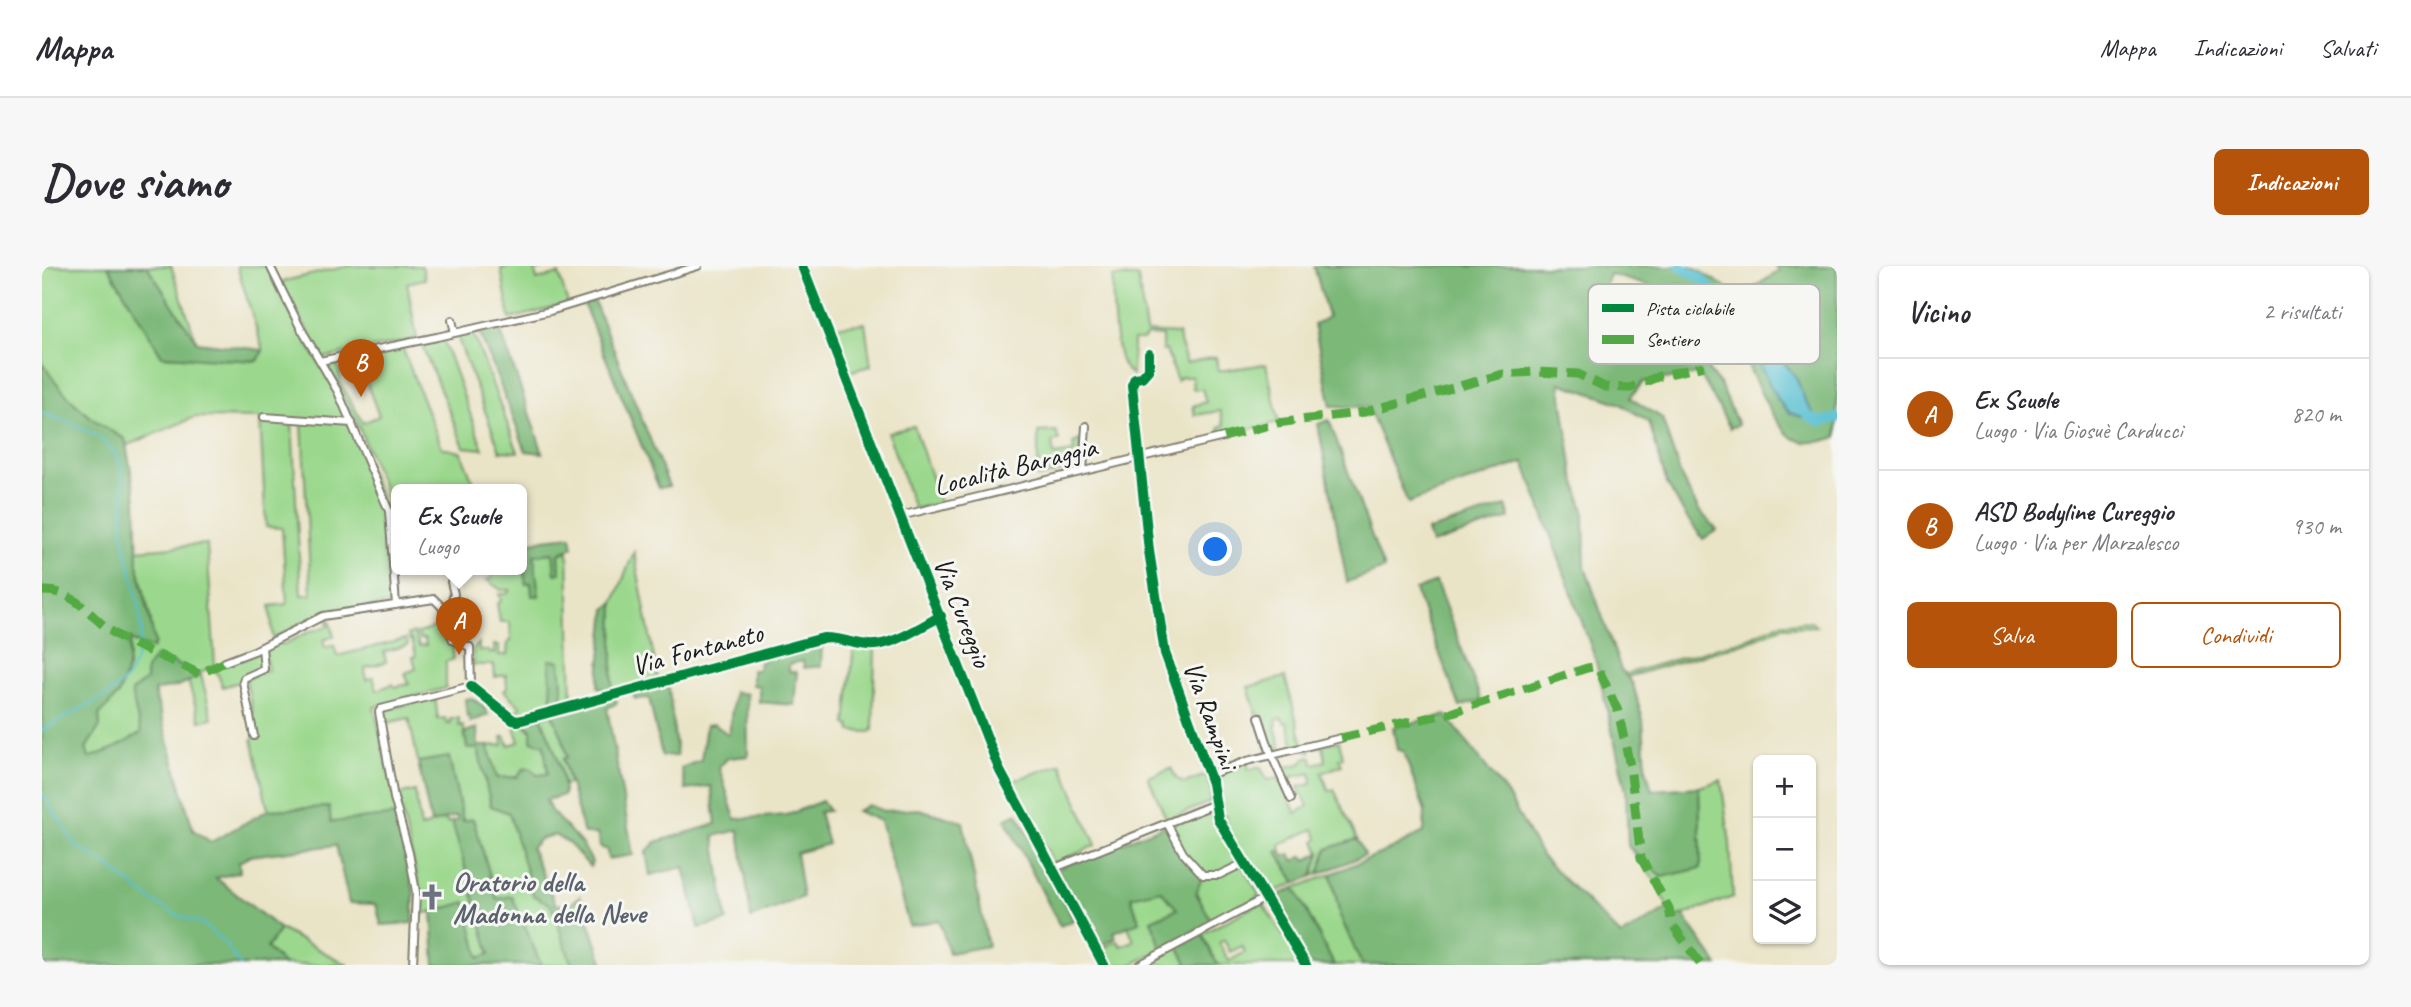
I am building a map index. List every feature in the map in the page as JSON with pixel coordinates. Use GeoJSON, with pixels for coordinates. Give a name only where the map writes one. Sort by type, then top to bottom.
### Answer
{"type":"FeatureCollection","features":[{"type":"Feature","properties":{"kind":"main road","name":"Via Cureggio"},"geometry":{"type":"LineString","coordinates":[[802,266],[1000,771],[1104,965]]}},
{"type":"Feature","properties":{"kind":"street"},"geometry":{"type":"LineString","coordinates":[[270,266],[352,423],[388,511],[391,546]]}},
{"type":"Feature","properties":{"kind":"street"},"geometry":{"type":"LineString","coordinates":[[320,361],[550,311],[698,266]]}},
{"type":"Feature","properties":{"kind":"street"},"geometry":{"type":"LineString","coordinates":[[452,320],[455,333]]}},
{"type":"Feature","properties":{"kind":"street","name":"Località Baraggia"},"geometry":{"type":"LineString","coordinates":[[1140,457],[1132,381],[1142,377],[1149,369],[1149,354]]}},
{"type":"Feature","properties":{"kind":"street"},"geometry":{"type":"LineString","coordinates":[[264,417],[352,423]]}},
{"type":"Feature","properties":{"kind":"street"},"geometry":{"type":"LineString","coordinates":[[1083,471],[1086,426]]}},
{"type":"Feature","properties":{"kind":"street","name":"Località Baraggia"},"geometry":{"type":"LineString","coordinates":[[900,516],[1224,437]]}},
{"type":"Feature","properties":{"kind":"street","name":"Via Rampini"},"geometry":{"type":"LineString","coordinates":[[1140,457],[1149,551],[1165,653],[1209,775],[1218,819],[1306,965]]}},
{"type":"Feature","properties":{"kind":"street"},"geometry":{"type":"LineString","coordinates":[[393,575],[396,605]]}},
{"type":"Feature","properties":{"kind":"street"},"geometry":{"type":"LineString","coordinates":[[442,607],[450,606],[454,594],[451,582]]}},
{"type":"Feature","properties":{"kind":"street"},"geometry":{"type":"LineString","coordinates":[[225,662],[262,647],[323,616],[430,599],[437,601],[442,607],[453,640],[470,647],[471,686],[414,699],[379,712],[415,892],[413,965]]}},
{"type":"Feature","properties":{"kind":"street","name":"Via Fontaneto"},"geometry":{"type":"LineString","coordinates":[[471,686],[513,720],[518,721],[823,638],[879,645],[941,616]]}},
{"type":"Feature","properties":{"kind":"street"},"geometry":{"type":"LineString","coordinates":[[448,624],[476,621]]}},
{"type":"Feature","properties":{"kind":"street"},"geometry":{"type":"LineString","coordinates":[[254,736],[243,682],[248,675],[264,669],[262,647]]}},
{"type":"Feature","properties":{"kind":"street"},"geometry":{"type":"LineString","coordinates":[[1259,717],[1271,754],[1291,799]]}},
{"type":"Feature","properties":{"kind":"street"},"geometry":{"type":"LineString","coordinates":[[1209,775],[1271,754],[1340,738]]}},
{"type":"Feature","properties":{"kind":"street"},"geometry":{"type":"LineString","coordinates":[[1052,869],[1214,804]]}},
{"type":"Feature","properties":{"kind":"street"},"geometry":{"type":"LineString","coordinates":[[1167,823],[1183,853],[1203,875],[1219,875],[1244,863]]}},
{"type":"Feature","properties":{"kind":"street"},"geometry":{"type":"LineString","coordinates":[[1139,965],[1265,898]]}},
{"type":"Feature","properties":{"kind":"green space"},"geometry":{"type":"Polygon","coordinates":[[[42,266],[108,266],[162,356],[258,361],[263,350],[237,266],[267,266],[294,320],[338,395],[387,512],[393,604],[328,612],[313,617],[273,639],[270,606],[287,604],[282,528],[266,527],[260,418],[195,417],[126,446],[125,439],[101,426],[63,393],[42,363],[42,266]],[[292,422],[301,595],[311,595],[302,423],[292,422]]]}},
{"type":"Feature","properties":{"kind":"green space"},"geometry":{"type":"Polygon","coordinates":[[[108,266],[147,266],[197,342],[263,350],[258,361],[162,356],[108,266]]]}},
{"type":"Feature","properties":{"kind":"green space"},"geometry":{"type":"Polygon","coordinates":[[[147,266],[171,266],[197,343],[147,266]]]}},
{"type":"Feature","properties":{"kind":"green space"},"geometry":{"type":"Polygon","coordinates":[[[348,266],[422,266],[425,279],[407,283],[417,339],[323,358],[280,282],[348,266]]]}},
{"type":"Feature","properties":{"kind":"green space"},"geometry":{"type":"Polygon","coordinates":[[[510,266],[551,266],[535,271],[537,280],[559,274],[568,304],[510,319],[501,269],[510,266]]]}},
{"type":"Feature","properties":{"kind":"green space"},"geometry":{"type":"Polygon","coordinates":[[[1314,266],[1691,266],[1721,284],[1642,284],[1609,274],[1605,284],[1588,284],[1588,364],[1708,364],[1708,370],[1721,386],[1738,425],[1730,428],[1700,374],[1643,382],[1630,398],[1662,418],[1681,477],[1698,509],[1717,530],[1703,539],[1667,484],[1649,422],[1619,403],[1560,383],[1573,472],[1584,511],[1585,567],[1621,670],[1633,684],[1643,721],[1646,768],[1652,790],[1699,787],[1701,868],[1662,877],[1628,846],[1626,791],[1595,658],[1524,462],[1408,503],[1368,407],[1331,406],[1314,325],[1328,317],[1314,266]]]}},
{"type":"Feature","properties":{"kind":"green space"},"geometry":{"type":"Polygon","coordinates":[[[1775,266],[1837,266],[1837,437],[1813,442],[1795,439],[1773,416],[1747,364],[1820,364],[1820,284],[1759,284],[1779,271],[1775,266]]]}},
{"type":"Feature","properties":{"kind":"green space"},"geometry":{"type":"Polygon","coordinates":[[[1113,277],[1138,277],[1146,332],[1178,334],[1186,363],[1216,357],[1218,371],[1266,364],[1279,422],[1220,436],[1219,427],[1224,425],[1220,411],[1195,415],[1193,406],[1206,402],[1202,389],[1193,389],[1192,377],[1181,377],[1177,381],[1166,350],[1162,351],[1162,336],[1147,335],[1143,340],[1133,340],[1132,375],[1124,367],[1118,349],[1113,310],[1113,277]]]}},
{"type":"Feature","properties":{"kind":"green space"},"geometry":{"type":"Polygon","coordinates":[[[594,301],[669,486],[659,488],[584,305],[594,301]]]}},
{"type":"Feature","properties":{"kind":"green space"},"geometry":{"type":"Polygon","coordinates":[[[865,323],[871,366],[847,372],[830,327],[865,323]]]}},
{"type":"Feature","properties":{"kind":"green space"},"geometry":{"type":"Polygon","coordinates":[[[499,326],[543,453],[526,451],[479,331],[499,326]]]}},
{"type":"Feature","properties":{"kind":"green space"},"geometry":{"type":"Polygon","coordinates":[[[473,333],[518,452],[500,451],[457,336],[473,333]]]}},
{"type":"Feature","properties":{"kind":"green space"},"geometry":{"type":"Polygon","coordinates":[[[443,339],[483,449],[464,447],[421,343],[443,339]]]}},
{"type":"Feature","properties":{"kind":"green space"},"geometry":{"type":"Polygon","coordinates":[[[402,347],[442,448],[461,452],[474,484],[391,484],[391,508],[358,425],[326,363],[333,362],[339,368],[341,384],[363,423],[379,416],[357,358],[402,347]]]}},
{"type":"Feature","properties":{"kind":"green space"},"geometry":{"type":"Polygon","coordinates":[[[42,363],[78,407],[99,424],[125,439],[136,498],[138,566],[155,643],[152,649],[130,640],[128,667],[118,695],[99,715],[100,726],[86,748],[89,758],[115,748],[141,733],[131,692],[146,680],[146,669],[156,656],[193,671],[196,678],[178,686],[154,691],[193,830],[211,842],[268,810],[329,807],[331,822],[398,815],[414,893],[413,923],[381,925],[376,904],[349,903],[336,845],[250,856],[239,862],[240,872],[216,878],[280,929],[267,948],[284,965],[42,965],[42,363]]]}},
{"type":"Feature","properties":{"kind":"green space"},"geometry":{"type":"Polygon","coordinates":[[[1329,420],[1384,569],[1347,582],[1318,424],[1329,420]]]}},
{"type":"Feature","properties":{"kind":"green space"},"geometry":{"type":"Polygon","coordinates":[[[914,426],[940,503],[914,509],[888,433],[914,426]]]}},
{"type":"Feature","properties":{"kind":"green space"},"geometry":{"type":"Polygon","coordinates":[[[1056,431],[1059,441],[1052,442],[1054,455],[1074,452],[1073,443],[1081,440],[1079,467],[1038,478],[1038,432],[1056,431]]]}},
{"type":"Feature","properties":{"kind":"green space"},"geometry":{"type":"Polygon","coordinates":[[[1506,506],[1510,518],[1431,544],[1427,531],[1506,506]]]}},
{"type":"Feature","properties":{"kind":"green space"},"geometry":{"type":"Polygon","coordinates":[[[571,536],[573,547],[559,554],[560,573],[555,574],[553,553],[534,555],[539,596],[532,596],[531,583],[526,584],[524,575],[527,575],[527,544],[571,536]]]}},
{"type":"Feature","properties":{"kind":"green space"},"geometry":{"type":"Polygon","coordinates":[[[207,544],[215,665],[195,676],[146,680],[131,692],[142,733],[89,758],[86,748],[100,726],[99,715],[118,695],[128,667],[130,640],[152,649],[151,621],[138,566],[137,550],[207,544]]]}},
{"type":"Feature","properties":{"kind":"green space"},"geometry":{"type":"Polygon","coordinates":[[[568,551],[572,703],[519,719],[509,715],[521,707],[504,691],[507,688],[506,675],[495,677],[494,665],[474,665],[473,649],[479,643],[479,651],[494,653],[494,645],[499,646],[499,655],[507,655],[508,642],[511,641],[510,622],[500,622],[497,604],[501,601],[499,594],[507,594],[510,590],[501,590],[487,580],[492,579],[491,575],[524,575],[526,584],[531,583],[532,590],[538,595],[534,555],[554,553],[556,573],[560,572],[559,554],[568,551]]]}},
{"type":"Feature","properties":{"kind":"green space"},"geometry":{"type":"Polygon","coordinates":[[[634,552],[658,679],[612,691],[614,602],[634,552]]]}},
{"type":"Feature","properties":{"kind":"green space"},"geometry":{"type":"Polygon","coordinates":[[[1436,582],[1481,700],[1460,707],[1415,590],[1436,582]]]}},
{"type":"Feature","properties":{"kind":"green space"},"geometry":{"type":"Polygon","coordinates":[[[614,602],[612,691],[602,695],[602,688],[598,687],[606,609],[614,602]]]}},
{"type":"Feature","properties":{"kind":"green space"},"geometry":{"type":"Polygon","coordinates":[[[327,619],[330,619],[334,636],[323,640],[325,648],[334,645],[337,656],[406,639],[408,645],[384,652],[386,662],[365,668],[366,680],[373,677],[377,690],[393,684],[394,687],[409,684],[405,673],[416,669],[413,657],[416,656],[408,634],[415,633],[419,646],[426,645],[425,639],[420,639],[418,633],[439,626],[444,640],[449,639],[453,645],[453,660],[446,661],[446,688],[374,707],[398,815],[331,822],[329,807],[268,810],[252,739],[257,735],[246,679],[268,670],[264,649],[280,642],[282,645],[311,631],[329,626],[327,619]]]}},
{"type":"Feature","properties":{"kind":"green space"},"geometry":{"type":"Polygon","coordinates":[[[1811,621],[1816,626],[1782,627],[1750,641],[1627,677],[1625,674],[1749,638],[1778,624],[1811,621]]]}},
{"type":"Feature","properties":{"kind":"green space"},"geometry":{"type":"Polygon","coordinates":[[[822,641],[821,666],[804,668],[803,661],[789,664],[789,671],[797,672],[794,705],[759,702],[759,686],[752,685],[752,670],[758,670],[760,662],[767,656],[822,641]]]}},
{"type":"Feature","properties":{"kind":"green space"},"geometry":{"type":"Polygon","coordinates":[[[854,645],[875,648],[873,730],[870,732],[851,731],[846,724],[854,645]]]}},
{"type":"Feature","properties":{"kind":"green space"},"geometry":{"type":"Polygon","coordinates":[[[261,650],[263,668],[242,681],[223,687],[215,668],[261,650]]]}},
{"type":"Feature","properties":{"kind":"green space"},"geometry":{"type":"Polygon","coordinates":[[[549,660],[560,661],[563,698],[552,700],[549,660]]]}},
{"type":"Feature","properties":{"kind":"green space"},"geometry":{"type":"Polygon","coordinates":[[[201,675],[212,718],[200,721],[188,681],[201,675]]]}},
{"type":"Feature","properties":{"kind":"green space"},"geometry":{"type":"Polygon","coordinates":[[[1285,677],[1303,744],[1294,747],[1287,722],[1284,723],[1282,718],[1276,720],[1275,726],[1281,748],[1273,751],[1261,715],[1259,716],[1268,752],[1248,687],[1285,677]]]}},
{"type":"Feature","properties":{"kind":"green space"},"geometry":{"type":"Polygon","coordinates":[[[668,681],[677,756],[662,756],[649,698],[635,699],[631,691],[668,681]]]}},
{"type":"Feature","properties":{"kind":"green space"},"geometry":{"type":"Polygon","coordinates":[[[734,692],[747,694],[748,756],[728,758],[719,767],[735,819],[787,815],[822,801],[829,811],[819,812],[828,844],[796,853],[803,897],[751,918],[739,830],[714,836],[727,921],[699,928],[684,867],[650,875],[646,852],[656,842],[716,824],[711,786],[686,790],[681,768],[701,760],[706,725],[714,724],[729,735],[734,692]]]}},
{"type":"Feature","properties":{"kind":"green space"},"geometry":{"type":"Polygon","coordinates":[[[615,695],[617,703],[607,708],[633,855],[608,859],[607,850],[600,847],[597,834],[584,834],[563,759],[567,757],[562,736],[552,714],[615,695]]]}},
{"type":"Feature","properties":{"kind":"green space"},"geometry":{"type":"Polygon","coordinates":[[[435,697],[438,719],[445,718],[447,724],[451,724],[450,719],[459,718],[467,748],[478,748],[491,806],[509,813],[551,905],[572,965],[541,965],[512,897],[497,899],[473,819],[463,821],[449,758],[418,762],[409,718],[382,724],[382,711],[435,697]]]}},
{"type":"Feature","properties":{"kind":"green space"},"geometry":{"type":"Polygon","coordinates":[[[472,698],[484,707],[488,715],[470,722],[465,699],[472,698]]]}},
{"type":"Feature","properties":{"kind":"green space"},"geometry":{"type":"Polygon","coordinates":[[[552,714],[562,736],[567,757],[563,759],[569,784],[564,785],[541,717],[552,714]]]}},
{"type":"Feature","properties":{"kind":"green space"},"geometry":{"type":"Polygon","coordinates":[[[1446,715],[1507,794],[1542,857],[1621,936],[1669,908],[1673,919],[1683,915],[1718,965],[1362,965],[1340,916],[1331,874],[1394,848],[1424,832],[1425,811],[1403,751],[1397,750],[1393,727],[1446,715]]]}},
{"type":"Feature","properties":{"kind":"green space"},"geometry":{"type":"Polygon","coordinates":[[[541,717],[562,775],[564,795],[546,800],[551,811],[582,844],[592,862],[590,867],[568,842],[554,835],[540,839],[531,848],[556,905],[571,904],[580,896],[604,965],[572,965],[551,905],[533,895],[509,813],[491,806],[478,749],[467,748],[465,732],[477,728],[478,746],[488,746],[497,778],[517,777],[523,769],[530,768],[537,775],[548,774],[544,745],[531,741],[531,729],[523,722],[541,717]]]}},
{"type":"Feature","properties":{"kind":"green space"},"geometry":{"type":"Polygon","coordinates":[[[523,722],[544,745],[548,774],[537,775],[523,769],[517,777],[497,778],[488,746],[503,745],[502,737],[505,736],[509,745],[519,742],[514,727],[523,722]]]}},
{"type":"Feature","properties":{"kind":"green space"},"geometry":{"type":"Polygon","coordinates":[[[1339,741],[1343,757],[1339,759],[1342,765],[1322,773],[1329,791],[1334,789],[1357,839],[1327,849],[1319,874],[1313,876],[1320,853],[1314,829],[1282,843],[1282,851],[1278,853],[1296,883],[1265,896],[1232,842],[1225,815],[1221,820],[1214,776],[1247,762],[1249,770],[1260,767],[1268,780],[1279,778],[1296,813],[1308,806],[1298,787],[1312,784],[1311,773],[1286,778],[1281,768],[1300,764],[1312,757],[1313,764],[1326,761],[1323,746],[1310,748],[1311,752],[1303,749],[1339,741]]]}},
{"type":"Feature","properties":{"kind":"green space"},"geometry":{"type":"Polygon","coordinates":[[[449,757],[463,821],[473,819],[497,899],[512,896],[541,965],[435,965],[432,912],[466,902],[479,958],[490,954],[452,822],[458,820],[457,816],[431,823],[418,762],[449,757]]]}},
{"type":"Feature","properties":{"kind":"green space"},"geometry":{"type":"Polygon","coordinates":[[[1061,764],[1096,845],[1054,864],[1009,782],[1061,764]]]}},
{"type":"Feature","properties":{"kind":"green space"},"geometry":{"type":"Polygon","coordinates":[[[1171,768],[1176,778],[1184,783],[1206,775],[1211,790],[1210,802],[1167,820],[1148,777],[1171,768]]]}},
{"type":"Feature","properties":{"kind":"green space"},"geometry":{"type":"Polygon","coordinates":[[[1721,780],[1730,843],[1733,897],[1673,919],[1658,884],[1628,846],[1662,877],[1701,868],[1699,787],[1721,780]]]}},
{"type":"Feature","properties":{"kind":"green space"},"geometry":{"type":"Polygon","coordinates":[[[415,791],[421,828],[445,818],[447,823],[452,822],[490,954],[479,958],[465,903],[418,915],[419,886],[398,795],[415,791]]]}},
{"type":"Feature","properties":{"kind":"green space"},"geometry":{"type":"Polygon","coordinates":[[[868,805],[884,811],[919,809],[963,822],[988,946],[949,953],[939,920],[909,926],[880,821],[857,811],[868,805]]]}},
{"type":"Feature","properties":{"kind":"green space"},"geometry":{"type":"Polygon","coordinates":[[[1207,809],[1259,894],[1257,898],[1212,922],[1196,892],[1202,877],[1182,854],[1166,825],[1207,809]]]}},
{"type":"Feature","properties":{"kind":"green space"},"geometry":{"type":"Polygon","coordinates":[[[1017,813],[1074,920],[1060,926],[1005,819],[1017,813]]]}},
{"type":"Feature","properties":{"kind":"green space"},"geometry":{"type":"Polygon","coordinates":[[[1166,825],[1182,854],[1202,878],[1196,893],[1212,922],[1162,949],[1151,920],[1177,909],[1161,890],[1131,897],[1139,922],[1114,932],[1116,938],[1102,945],[1089,920],[1084,921],[1056,869],[1166,825]]]}},
{"type":"Feature","properties":{"kind":"green space"},"geometry":{"type":"Polygon","coordinates":[[[1357,839],[1365,855],[1319,874],[1327,849],[1357,839]]]}},
{"type":"Feature","properties":{"kind":"green space"},"geometry":{"type":"Polygon","coordinates":[[[1282,851],[1284,856],[1290,854],[1294,861],[1303,856],[1306,860],[1320,853],[1313,876],[1296,883],[1277,852],[1282,851]]]}},
{"type":"Feature","properties":{"kind":"green space"},"geometry":{"type":"Polygon","coordinates":[[[1331,874],[1340,916],[1362,965],[1334,965],[1295,888],[1331,874]]]}},
{"type":"Feature","properties":{"kind":"green space"},"geometry":{"type":"Polygon","coordinates":[[[1295,888],[1334,965],[1308,965],[1270,903],[1272,898],[1295,888]]]}},
{"type":"Feature","properties":{"kind":"green space"},"geometry":{"type":"Polygon","coordinates":[[[1161,890],[1177,909],[1151,920],[1162,949],[1131,965],[1114,965],[1104,947],[1118,941],[1121,946],[1134,941],[1128,926],[1139,921],[1131,897],[1161,890]]]}},
{"type":"Feature","properties":{"kind":"green space"},"geometry":{"type":"Polygon","coordinates":[[[1262,902],[1302,965],[1218,965],[1202,934],[1262,902]],[[1224,940],[1219,943],[1229,961],[1245,952],[1242,946],[1230,952],[1224,940]]]}},
{"type":"Feature","properties":{"kind":"green space"},"geometry":{"type":"Polygon","coordinates":[[[280,929],[348,965],[284,965],[267,948],[280,929]]]}},
{"type":"Feature","properties":{"kind":"green space"},"geometry":{"type":"Polygon","coordinates":[[[1202,934],[1218,965],[1188,965],[1178,946],[1202,934]]]}},
{"type":"Feature","properties":{"kind":"green space"},"geometry":{"type":"Polygon","coordinates":[[[1178,946],[1188,965],[1146,965],[1145,963],[1178,946]]]}},
{"type":"Feature","properties":{"kind":"water"},"geometry":{"type":"Polygon","coordinates":[[[1759,364],[1785,364],[1796,377],[1805,400],[1819,422],[1790,413],[1777,399],[1759,364]]]}},
{"type":"Feature","properties":{"kind":"waterway"},"geometry":{"type":"LineString","coordinates":[[1680,266],[1707,284]]}},
{"type":"Feature","properties":{"kind":"waterway"},"geometry":{"type":"LineString","coordinates":[[42,413],[95,435],[112,449],[118,459],[123,485],[123,533],[141,620],[135,664],[123,682],[102,698],[42,731]]}},
{"type":"Feature","properties":{"kind":"waterway"},"geometry":{"type":"LineString","coordinates":[[1808,416],[1820,422],[1837,418]]}},
{"type":"Feature","properties":{"kind":"waterway"},"geometry":{"type":"LineString","coordinates":[[42,793],[76,846],[102,861],[152,901],[177,915],[202,923],[225,943],[240,965]]}},
{"type":"Feature","properties":{"kind":"marked path"},"geometry":{"type":"LineString","coordinates":[[1224,437],[1277,423],[1365,412],[1503,374],[1578,374],[1605,387],[1630,388],[1660,376],[1704,366]]}},
{"type":"Feature","properties":{"kind":"marked path"},"geometry":{"type":"LineString","coordinates":[[42,591],[54,592],[75,600],[120,637],[199,674],[225,662]]}},
{"type":"Feature","properties":{"kind":"marked path"},"geometry":{"type":"LineString","coordinates":[[1341,738],[1453,712],[1587,668],[1599,670],[1618,711],[1630,766],[1641,858],[1669,908],[1672,924],[1701,965]]}},
{"type":"Feature","properties":{"kind":"cycle path"},"geometry":{"type":"LineString","coordinates":[[802,266],[1000,771],[1104,965]]}},
{"type":"Feature","properties":{"kind":"cycle path"},"geometry":{"type":"LineString","coordinates":[[1149,354],[1149,369],[1142,377],[1135,378],[1132,385],[1149,551],[1165,653],[1212,783],[1218,819],[1306,965]]}},
{"type":"Feature","properties":{"kind":"cycle path"},"geometry":{"type":"LineString","coordinates":[[471,686],[513,720],[518,721],[823,638],[868,645],[887,643],[941,616]]}},
{"type":"Feature","properties":{"kind":"place","name":"ASD Bodyline Cureggio"},"geometry":{"type":"Point","coordinates":[361,397]}},
{"type":"Feature","properties":{"kind":"place","name":"Ex Scuole"},"geometry":{"type":"Point","coordinates":[459,655]}},
{"type":"Feature","properties":{"kind":"place","name":"Oratorio della Madonna della Neve"},"geometry":{"type":"Point","coordinates":[432,897]}}]}
